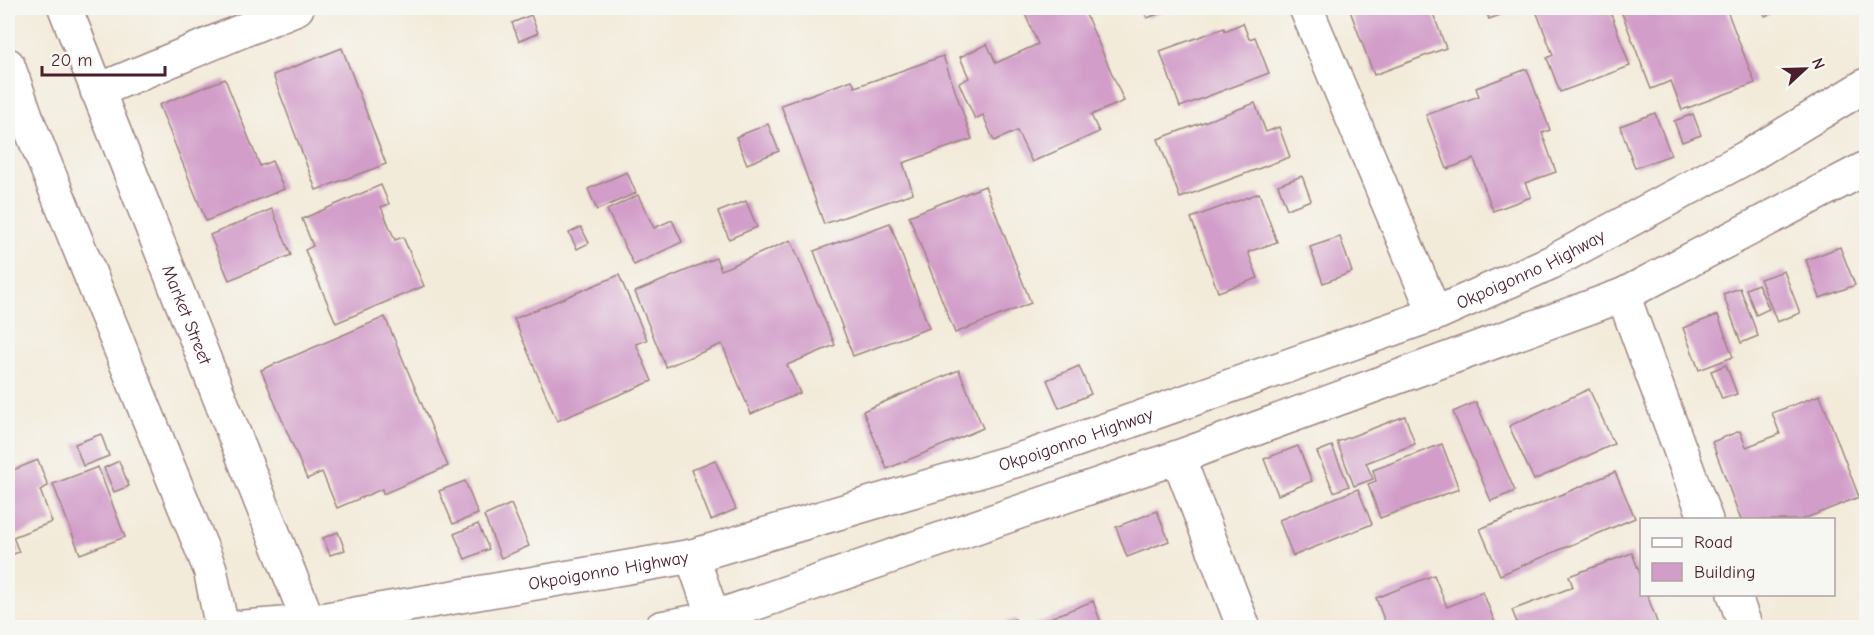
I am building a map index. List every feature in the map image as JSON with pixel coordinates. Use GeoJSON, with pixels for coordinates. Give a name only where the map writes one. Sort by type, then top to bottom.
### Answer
{"type":"FeatureCollection","features":[{"type":"Feature","properties":{"kind":"street","name":"Market Street"},"geometry":{"type":"LineString","coordinates":[[64,8],[310,625]]}},
{"type":"Feature","properties":{"kind":"street"},"geometry":{"type":"LineString","coordinates":[[97,91],[297,8]]}},
{"type":"Feature","properties":{"kind":"street"},"geometry":{"type":"LineString","coordinates":[[1306,8],[1435,314]]}},
{"type":"Feature","properties":{"kind":"street"},"geometry":{"type":"LineString","coordinates":[[8,65],[30,127],[210,569],[222,627]]}},
{"type":"Feature","properties":{"kind":"street","name":"Okpoigonno Highway"},"geometry":{"type":"LineString","coordinates":[[231,627],[310,625],[692,556],[1031,456],[1435,314],[1552,262],[1747,157],[1866,85]]}},
{"type":"Feature","properties":{"kind":"street"},"geometry":{"type":"LineString","coordinates":[[661,627],[715,623],[1623,295],[1866,168]]}},
{"type":"Feature","properties":{"kind":"street"},"geometry":{"type":"LineString","coordinates":[[1623,295],[1706,518]]}},
{"type":"Feature","properties":{"kind":"street"},"geometry":{"type":"LineString","coordinates":[[1178,457],[1244,627]]}},
{"type":"Feature","properties":{"kind":"street"},"geometry":{"type":"LineString","coordinates":[[692,556],[715,623]]}},
{"type":"Feature","properties":{"kind":"street"},"geometry":{"type":"LineString","coordinates":[[1735,596],[1746,627]]}},
{"type":"Feature","properties":{"kind":"building"},"geometry":{"type":"Polygon","coordinates":[[[1040,8],[1083,8],[1124,101],[1091,115],[1099,132],[1032,162],[1017,131],[994,141],[983,115],[975,119],[959,83],[969,78],[960,57],[987,44],[996,63],[1038,44],[1025,14],[1040,8]]]}},
{"type":"Feature","properties":{"kind":"building"},"geometry":{"type":"Polygon","coordinates":[[[1143,8],[1165,8],[1166,11],[1147,18],[1143,8]]]}},
{"type":"Feature","properties":{"kind":"building"},"geometry":{"type":"Polygon","coordinates":[[[1349,8],[1431,8],[1446,48],[1374,75],[1349,8]]]}},
{"type":"Feature","properties":{"kind":"building"},"geometry":{"type":"Polygon","coordinates":[[[1485,8],[1520,8],[1489,19],[1485,8]]]}},
{"type":"Feature","properties":{"kind":"building"},"geometry":{"type":"Polygon","coordinates":[[[1535,8],[1609,8],[1630,66],[1560,92],[1547,58],[1553,55],[1535,8]]]}},
{"type":"Feature","properties":{"kind":"building"},"geometry":{"type":"Polygon","coordinates":[[[1620,8],[1726,8],[1755,83],[1682,110],[1671,81],[1651,89],[1620,8]]]}},
{"type":"Feature","properties":{"kind":"building"},"geometry":{"type":"Polygon","coordinates":[[[1762,8],[1786,8],[1765,16],[1762,8]]]}},
{"type":"Feature","properties":{"kind":"building"},"geometry":{"type":"Polygon","coordinates":[[[531,15],[538,33],[519,41],[512,23],[531,15]]]}},
{"type":"Feature","properties":{"kind":"building"},"geometry":{"type":"Polygon","coordinates":[[[1243,23],[1249,39],[1255,37],[1269,73],[1180,107],[1160,51],[1224,28],[1225,31],[1243,23]]]}},
{"type":"Feature","properties":{"kind":"building"},"geometry":{"type":"Polygon","coordinates":[[[342,48],[386,164],[316,190],[273,75],[342,48]]]}},
{"type":"Feature","properties":{"kind":"building"},"geometry":{"type":"Polygon","coordinates":[[[943,56],[972,139],[903,163],[913,193],[824,224],[781,105],[852,80],[855,87],[943,56]]]}},
{"type":"Feature","properties":{"kind":"building"},"geometry":{"type":"Polygon","coordinates":[[[1527,69],[1550,130],[1542,133],[1556,172],[1525,183],[1531,197],[1493,211],[1474,159],[1447,169],[1426,115],[1479,96],[1476,88],[1527,69]]]}},
{"type":"Feature","properties":{"kind":"building"},"geometry":{"type":"Polygon","coordinates":[[[225,79],[260,166],[272,161],[284,189],[206,221],[159,105],[225,79]]]}},
{"type":"Feature","properties":{"kind":"building"},"geometry":{"type":"Polygon","coordinates":[[[1255,103],[1266,132],[1279,127],[1290,157],[1180,198],[1158,139],[1255,103]]]}},
{"type":"Feature","properties":{"kind":"building"},"geometry":{"type":"Polygon","coordinates":[[[1655,113],[1671,155],[1635,168],[1620,126],[1655,113]]]}},
{"type":"Feature","properties":{"kind":"building"},"geometry":{"type":"Polygon","coordinates":[[[1693,114],[1701,135],[1682,142],[1674,121],[1693,114]]]}},
{"type":"Feature","properties":{"kind":"building"},"geometry":{"type":"Polygon","coordinates":[[[768,124],[779,151],[747,164],[736,137],[768,124]]]}},
{"type":"Feature","properties":{"kind":"building"},"geometry":{"type":"Polygon","coordinates":[[[627,172],[636,193],[597,210],[588,189],[627,172]]]}},
{"type":"Feature","properties":{"kind":"building"},"geometry":{"type":"Polygon","coordinates":[[[1302,176],[1311,200],[1287,209],[1278,185],[1302,176]]]}},
{"type":"Feature","properties":{"kind":"building"},"geometry":{"type":"Polygon","coordinates":[[[381,185],[389,204],[381,207],[395,240],[403,237],[424,286],[336,323],[305,250],[313,246],[302,219],[381,185]]]}},
{"type":"Feature","properties":{"kind":"building"},"geometry":{"type":"Polygon","coordinates":[[[985,186],[1031,303],[955,333],[909,216],[985,186]]]}},
{"type":"Feature","properties":{"kind":"building"},"geometry":{"type":"Polygon","coordinates":[[[1259,193],[1277,242],[1248,252],[1258,278],[1218,292],[1191,218],[1259,193]]]}},
{"type":"Feature","properties":{"kind":"building"},"geometry":{"type":"Polygon","coordinates":[[[638,195],[654,228],[672,220],[682,242],[634,265],[607,210],[638,195]]]}},
{"type":"Feature","properties":{"kind":"building"},"geometry":{"type":"Polygon","coordinates":[[[746,201],[757,227],[729,239],[718,212],[746,201]]]}},
{"type":"Feature","properties":{"kind":"building"},"geometry":{"type":"Polygon","coordinates":[[[272,209],[291,255],[229,280],[210,235],[272,209]]]}},
{"type":"Feature","properties":{"kind":"building"},"geometry":{"type":"Polygon","coordinates":[[[890,223],[929,328],[853,356],[814,251],[890,223]]]}},
{"type":"Feature","properties":{"kind":"building"},"geometry":{"type":"Polygon","coordinates":[[[581,227],[589,243],[577,249],[569,233],[581,227]]]}},
{"type":"Feature","properties":{"kind":"building"},"geometry":{"type":"Polygon","coordinates":[[[1340,237],[1352,272],[1323,283],[1310,247],[1340,237]]]}},
{"type":"Feature","properties":{"kind":"building"},"geometry":{"type":"Polygon","coordinates":[[[791,240],[835,345],[787,365],[800,393],[751,414],[722,344],[666,367],[635,292],[716,258],[721,270],[791,240]]]}},
{"type":"Feature","properties":{"kind":"building"},"geometry":{"type":"Polygon","coordinates":[[[1840,247],[1855,285],[1820,298],[1806,260],[1840,247]]]}},
{"type":"Feature","properties":{"kind":"building"},"geometry":{"type":"Polygon","coordinates":[[[1784,271],[1800,313],[1777,322],[1760,279],[1784,271]]]}},
{"type":"Feature","properties":{"kind":"building"},"geometry":{"type":"Polygon","coordinates":[[[619,275],[647,340],[636,344],[652,381],[557,421],[514,319],[619,275]]]}},
{"type":"Feature","properties":{"kind":"building"},"geometry":{"type":"Polygon","coordinates":[[[1758,284],[1769,309],[1756,315],[1746,289],[1758,284]]]}},
{"type":"Feature","properties":{"kind":"building"},"geometry":{"type":"Polygon","coordinates":[[[1740,288],[1758,336],[1741,343],[1723,294],[1740,288]]]}},
{"type":"Feature","properties":{"kind":"building"},"geometry":{"type":"Polygon","coordinates":[[[1718,315],[1733,357],[1699,370],[1683,328],[1718,315]]]}},
{"type":"Feature","properties":{"kind":"building"},"geometry":{"type":"Polygon","coordinates":[[[385,317],[448,466],[383,494],[382,489],[337,508],[322,472],[307,479],[261,370],[385,317]]]}},
{"type":"Feature","properties":{"kind":"building"},"geometry":{"type":"Polygon","coordinates":[[[1726,365],[1737,394],[1722,399],[1711,371],[1726,365]]]}},
{"type":"Feature","properties":{"kind":"building"},"geometry":{"type":"Polygon","coordinates":[[[1079,366],[1091,394],[1059,408],[1047,380],[1079,366]]]}},
{"type":"Feature","properties":{"kind":"building"},"geometry":{"type":"Polygon","coordinates":[[[959,370],[983,428],[887,469],[863,411],[959,370]]]}},
{"type":"Feature","properties":{"kind":"building"},"geometry":{"type":"Polygon","coordinates":[[[1589,389],[1614,444],[1534,480],[1509,426],[1589,389]]]}},
{"type":"Feature","properties":{"kind":"building"},"geometry":{"type":"Polygon","coordinates":[[[1820,395],[1859,497],[1806,518],[1740,518],[1712,442],[1740,431],[1746,447],[1780,434],[1772,413],[1820,395]]]}},
{"type":"Feature","properties":{"kind":"building"},"geometry":{"type":"Polygon","coordinates":[[[1476,402],[1515,491],[1491,501],[1453,412],[1476,402]]]}},
{"type":"Feature","properties":{"kind":"building"},"geometry":{"type":"Polygon","coordinates":[[[1405,416],[1415,444],[1366,463],[1373,479],[1354,486],[1337,442],[1405,416]]]}},
{"type":"Feature","properties":{"kind":"building"},"geometry":{"type":"Polygon","coordinates":[[[101,434],[109,456],[83,466],[75,444],[101,434]]]}},
{"type":"Feature","properties":{"kind":"building"},"geometry":{"type":"Polygon","coordinates":[[[1442,444],[1459,489],[1380,518],[1368,484],[1376,481],[1373,470],[1442,444]]]}},
{"type":"Feature","properties":{"kind":"building"},"geometry":{"type":"Polygon","coordinates":[[[1298,446],[1312,481],[1278,495],[1264,459],[1298,446]]]}},
{"type":"Feature","properties":{"kind":"building"},"geometry":{"type":"Polygon","coordinates":[[[1332,446],[1349,486],[1334,492],[1317,452],[1332,446]]]}},
{"type":"Feature","properties":{"kind":"building"},"geometry":{"type":"Polygon","coordinates":[[[38,460],[48,486],[40,490],[52,522],[13,537],[19,552],[8,556],[8,472],[38,460]]]}},
{"type":"Feature","properties":{"kind":"building"},"geometry":{"type":"Polygon","coordinates":[[[715,460],[736,509],[711,520],[691,470],[715,460]]]}},
{"type":"Feature","properties":{"kind":"building"},"geometry":{"type":"Polygon","coordinates":[[[119,461],[129,486],[114,492],[104,468],[119,461]]]}},
{"type":"Feature","properties":{"kind":"building"},"geometry":{"type":"Polygon","coordinates":[[[98,467],[125,537],[80,554],[53,484],[98,467]]]}},
{"type":"Feature","properties":{"kind":"building"},"geometry":{"type":"Polygon","coordinates":[[[1615,472],[1635,518],[1500,575],[1480,529],[1615,472]]]}},
{"type":"Feature","properties":{"kind":"building"},"geometry":{"type":"Polygon","coordinates":[[[465,481],[478,514],[453,524],[439,491],[465,481]]]}},
{"type":"Feature","properties":{"kind":"building"},"geometry":{"type":"Polygon","coordinates":[[[1358,489],[1372,524],[1293,556],[1279,520],[1358,489]]]}},
{"type":"Feature","properties":{"kind":"building"},"geometry":{"type":"Polygon","coordinates":[[[511,504],[529,546],[501,558],[484,516],[511,504]]]}},
{"type":"Feature","properties":{"kind":"building"},"geometry":{"type":"Polygon","coordinates":[[[1157,511],[1169,541],[1127,557],[1116,527],[1157,511]]]}},
{"type":"Feature","properties":{"kind":"building"},"geometry":{"type":"Polygon","coordinates":[[[478,524],[489,549],[465,559],[454,534],[478,524]]]}},
{"type":"Feature","properties":{"kind":"building"},"geometry":{"type":"Polygon","coordinates":[[[338,532],[345,550],[330,555],[323,538],[338,532]]]}},
{"type":"Feature","properties":{"kind":"building"},"geometry":{"type":"Polygon","coordinates":[[[1632,553],[1640,574],[1640,596],[1648,596],[1659,628],[1519,628],[1512,610],[1573,587],[1569,576],[1632,553]]]}},
{"type":"Feature","properties":{"kind":"building"},"geometry":{"type":"Polygon","coordinates":[[[1434,575],[1447,607],[1483,592],[1497,628],[1387,628],[1376,598],[1434,575]]]}},
{"type":"Feature","properties":{"kind":"building"},"geometry":{"type":"Polygon","coordinates":[[[1866,593],[1866,611],[1860,596],[1866,593]]]}},
{"type":"Feature","properties":{"kind":"building"},"geometry":{"type":"Polygon","coordinates":[[[1093,601],[1103,628],[1027,628],[1027,627],[1093,601]]]}},
{"type":"Feature","properties":{"kind":"building"},"geometry":{"type":"Polygon","coordinates":[[[1015,619],[1019,628],[994,628],[994,627],[1015,619]]]}},
{"type":"Feature","properties":{"kind":"building"},"geometry":{"type":"Polygon","coordinates":[[[1190,622],[1192,628],[1177,628],[1177,627],[1190,622]]]}}]}
